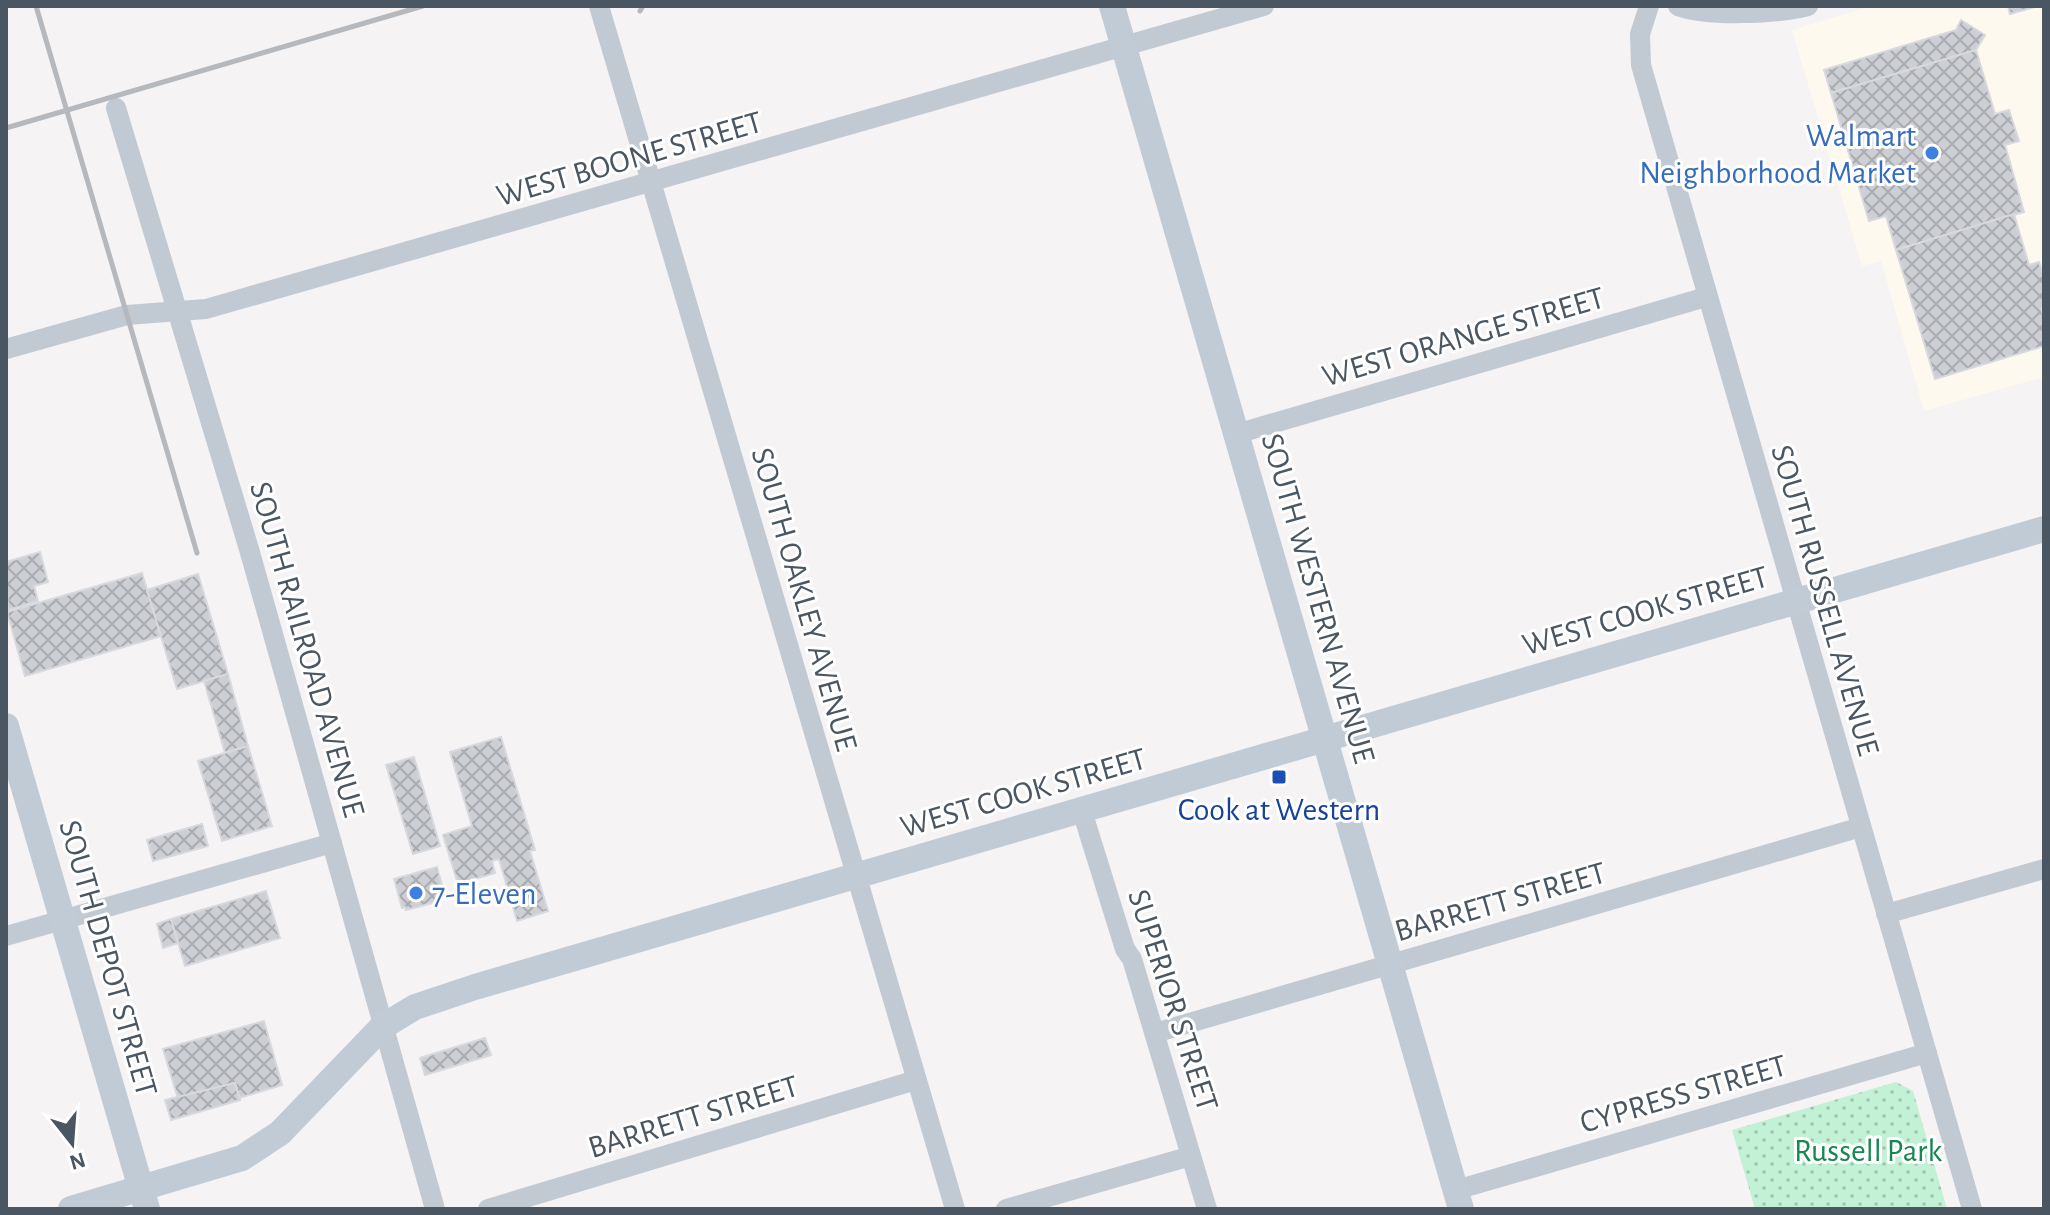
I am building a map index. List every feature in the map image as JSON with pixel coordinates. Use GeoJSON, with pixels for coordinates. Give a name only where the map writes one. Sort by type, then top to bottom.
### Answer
{"type":"FeatureCollection","features":[{"type":"Feature","properties":{"kind":"street","name":"SOUTH OAKLEY AVENUE"},"geometry":{"type":"LineString","coordinates":[[599,6],[955,1209]]}},
{"type":"Feature","properties":{"kind":"street","name":"SOUTH WESTERN AVENUE"},"geometry":{"type":"LineString","coordinates":[[1112,6],[1458,1200]]}},
{"type":"Feature","properties":{"kind":"street","name":"WEST BOONE STREET"},"geometry":{"type":"LineString","coordinates":[[6,349],[142,312],[206,309],[1264,6]]}},
{"type":"Feature","properties":{"kind":"street","name":"SOUTH RUSSELL AVENUE"},"geometry":{"type":"LineString","coordinates":[[1649,6],[1640,34],[1641,65],[1972,1209]]}},
{"type":"Feature","properties":{"kind":"street"},"geometry":{"type":"LineString","coordinates":[[1678,6],[1743,13],[1808,6]]}},
{"type":"Feature","properties":{"kind":"street","name":"SOUTH RAILROAD AVENUE"},"geometry":{"type":"LineString","coordinates":[[116,108],[178,310],[435,1209]]}},
{"type":"Feature","properties":{"kind":"street","name":"WEST ORANGE STREET"},"geometry":{"type":"LineString","coordinates":[[1236,434],[1706,297]]}},
{"type":"Feature","properties":{"kind":"street","name":"WEST COOK STREET"},"geometry":{"type":"LineString","coordinates":[[71,1209],[144,1199],[242,1158],[280,1133],[382,1027],[415,1007],[2044,529]]}},
{"type":"Feature","properties":{"kind":"street","name":"SOUTH DEPOT STREET"},"geometry":{"type":"LineString","coordinates":[[6,726],[144,1199]]}},
{"type":"Feature","properties":{"kind":"street","name":"SUPERIOR STREET"},"geometry":{"type":"LineString","coordinates":[[1082,811],[1125,949],[1132,959],[1207,1209]]}},
{"type":"Feature","properties":{"kind":"street","name":"BARRETT STREET"},"geometry":{"type":"LineString","coordinates":[[1155,1033],[1861,827]]}},
{"type":"Feature","properties":{"kind":"street"},"geometry":{"type":"LineString","coordinates":[[6,936],[332,843]]}},
{"type":"Feature","properties":{"kind":"street"},"geometry":{"type":"LineString","coordinates":[[1886,914],[2044,869]]}},
{"type":"Feature","properties":{"kind":"street","name":"CYPRESS STREET"},"geometry":{"type":"LineString","coordinates":[[1458,1200],[1927,1053]]}},
{"type":"Feature","properties":{"kind":"street","name":"BARRETT STREET"},"geometry":{"type":"LineString","coordinates":[[488,1209],[916,1080]]}},
{"type":"Feature","properties":{"kind":"street"},"geometry":{"type":"LineString","coordinates":[[1006,1209],[1191,1156]]}},
{"type":"Feature","properties":{"kind":"shaded area"},"geometry":{"type":"Polygon","coordinates":[[[1873,6],[2044,6],[2044,377],[1924,411],[1881,261],[1862,266],[1792,30],[1873,6]]]}},
{"type":"Feature","properties":{"kind":"green space","name":"Russell Park"},"geometry":{"type":"Polygon","coordinates":[[[1896,1082],[1913,1091],[1947,1209],[1755,1209],[1732,1130],[1896,1082]]]}},
{"type":"Feature","properties":{"kind":"building"},"geometry":{"type":"Polygon","coordinates":[[[2008,6],[2038,6],[2010,14],[2008,6]]]}},
{"type":"Feature","properties":{"kind":"building"},"geometry":{"type":"Polygon","coordinates":[[[1961,20],[1985,35],[1976,50],[1831,93],[1824,70],[1956,30],[1961,20]]]}},
{"type":"Feature","properties":{"kind":"building"},"geometry":{"type":"Polygon","coordinates":[[[1976,50],[1995,114],[2009,110],[2019,141],[2005,145],[2024,212],[1896,250],[1886,216],[1869,221],[1831,93],[1976,50]]]}},
{"type":"Feature","properties":{"kind":"building"},"geometry":{"type":"Polygon","coordinates":[[[2014,214],[2029,265],[2039,262],[2044,277],[2044,308],[2041,309],[2044,346],[1935,379],[1896,250],[2014,214]]]}},
{"type":"Feature","properties":{"kind":"building"},"geometry":{"type":"Polygon","coordinates":[[[40,552],[48,582],[34,586],[38,601],[8,610],[6,562],[40,552]]]}},
{"type":"Feature","properties":{"kind":"building"},"geometry":{"type":"Polygon","coordinates":[[[142,573],[161,636],[25,676],[7,612],[142,573]]]}},
{"type":"Feature","properties":{"kind":"building"},"geometry":{"type":"Polygon","coordinates":[[[198,574],[228,674],[177,689],[147,590],[198,574]]]}},
{"type":"Feature","properties":{"kind":"building"},"geometry":{"type":"Polygon","coordinates":[[[228,674],[248,746],[225,753],[204,681],[228,674]]]}},
{"type":"Feature","properties":{"kind":"building"},"geometry":{"type":"Polygon","coordinates":[[[501,737],[535,850],[530,851],[548,911],[517,921],[499,859],[492,861],[495,873],[458,884],[443,835],[472,826],[450,752],[501,737]]]}},
{"type":"Feature","properties":{"kind":"building"},"geometry":{"type":"Polygon","coordinates":[[[248,746],[272,826],[222,841],[198,761],[248,746]]]}},
{"type":"Feature","properties":{"kind":"building"},"geometry":{"type":"Polygon","coordinates":[[[414,757],[440,846],[413,854],[386,765],[414,757]]]}},
{"type":"Feature","properties":{"kind":"building"},"geometry":{"type":"Polygon","coordinates":[[[202,824],[208,846],[153,861],[147,840],[202,824]]]}},
{"type":"Feature","properties":{"kind":"building"},"geometry":{"type":"Polygon","coordinates":[[[437,867],[445,896],[440,897],[440,901],[406,910],[402,908],[394,879],[437,867]]]}},
{"type":"Feature","properties":{"kind":"building"},"geometry":{"type":"Polygon","coordinates":[[[266,891],[280,938],[185,966],[171,919],[266,891]]]}},
{"type":"Feature","properties":{"kind":"building"},"geometry":{"type":"Polygon","coordinates":[[[171,919],[178,943],[163,948],[157,924],[171,919]]]}},
{"type":"Feature","properties":{"kind":"building"},"geometry":{"type":"Polygon","coordinates":[[[264,1021],[282,1085],[239,1098],[235,1083],[178,1099],[163,1049],[264,1021]]]}},
{"type":"Feature","properties":{"kind":"building"},"geometry":{"type":"Polygon","coordinates":[[[485,1038],[491,1055],[425,1075],[420,1058],[485,1038]]]}},
{"type":"Feature","properties":{"kind":"building"},"geometry":{"type":"Polygon","coordinates":[[[235,1083],[240,1100],[171,1120],[165,1100],[235,1083]]]}},
{"type":"Feature","properties":{"kind":"railway"},"geometry":{"type":"LineString","coordinates":[[36,6],[197,553]]}},
{"type":"Feature","properties":{"kind":"railway"},"geometry":{"type":"LineString","coordinates":[[6,128],[423,6]]}},
{"type":"Feature","properties":{"kind":"railway"},"geometry":{"type":"LineString","coordinates":[[640,11],[643,6]]}},
{"type":"Feature","properties":{"kind":"place","name":"Walmart Neighborhood Market"},"geometry":{"type":"Point","coordinates":[1932,153]}},
{"type":"Feature","properties":{"kind":"place","name":"Cook at Western"},"geometry":{"type":"Point","coordinates":[1279,777]}},
{"type":"Feature","properties":{"kind":"place","name":"7-Eleven"},"geometry":{"type":"Point","coordinates":[416,893]}}]}
